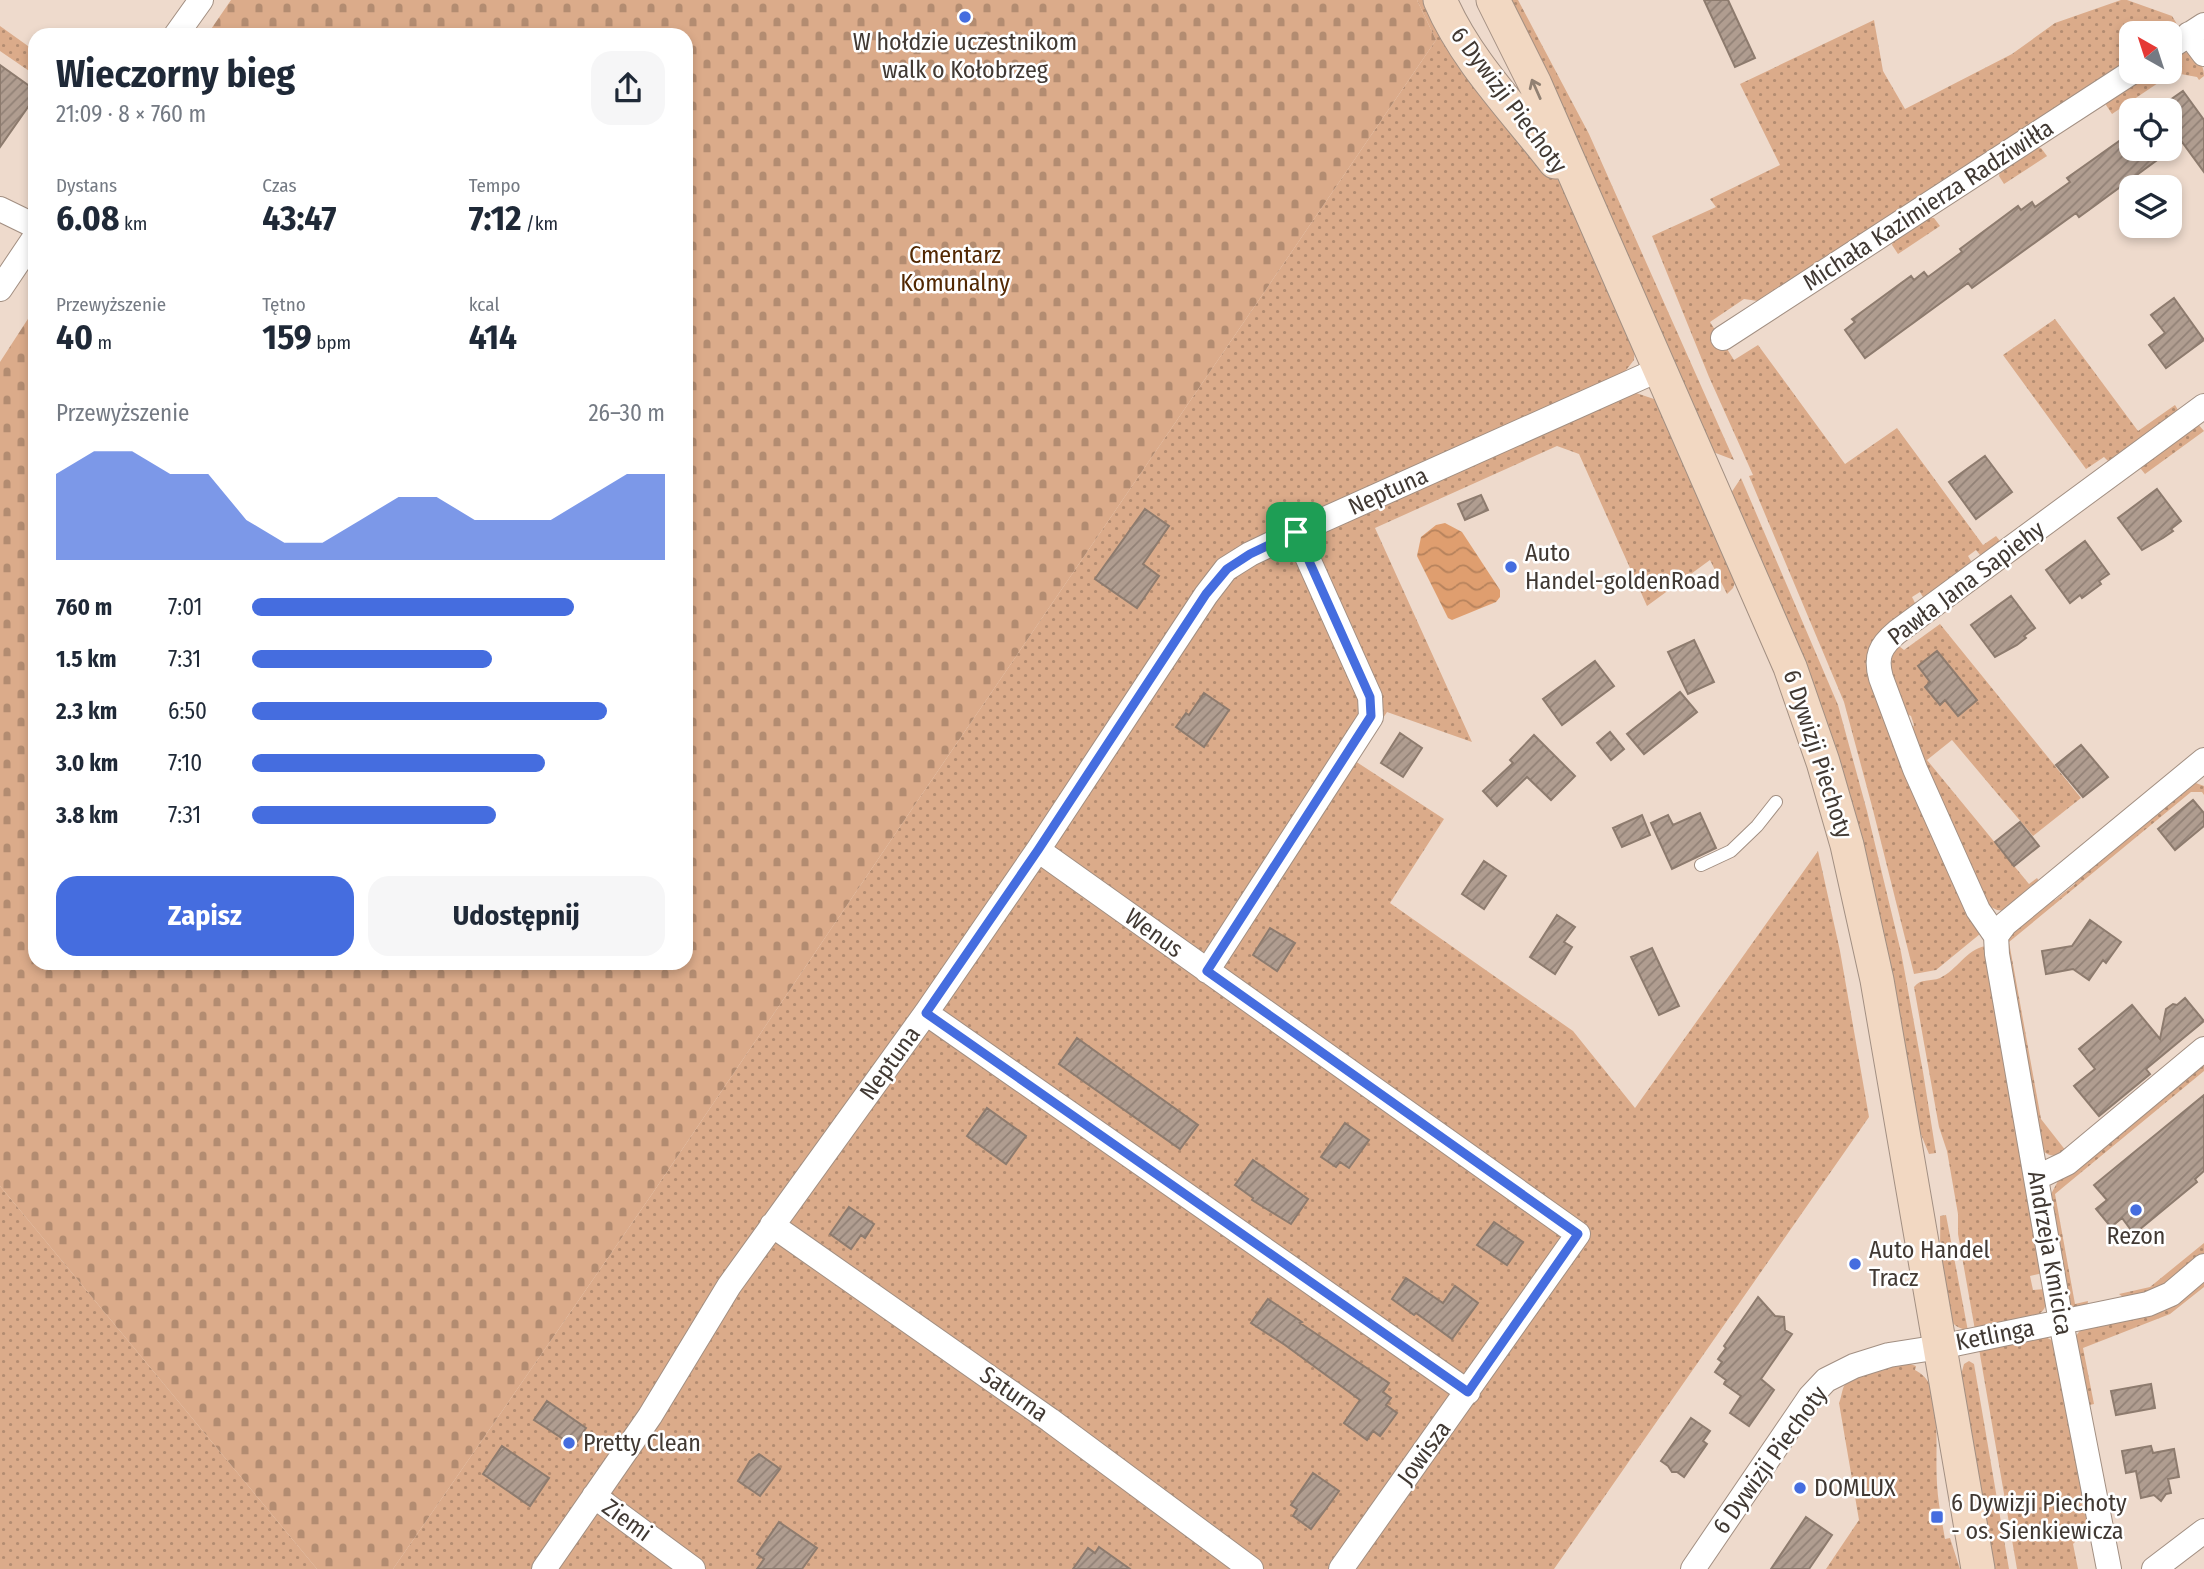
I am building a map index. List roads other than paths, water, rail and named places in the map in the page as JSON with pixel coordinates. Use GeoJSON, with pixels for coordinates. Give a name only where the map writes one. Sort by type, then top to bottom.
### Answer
{"type":"FeatureCollection","features":[{"type":"Feature","properties":{"kind":"street"},"geometry":{"type":"LineString","coordinates":[[181,28],[201,0]]}},
{"type":"Feature","properties":{"kind":"street","name":"6 Dywizji Piechoty"},"geometry":{"type":"LineString","coordinates":[[1440,0],[1459,37],[1483,72],[1583,197]]}},
{"type":"Feature","properties":{"kind":"street"},"geometry":{"type":"LineString","coordinates":[[1459,37],[1474,35],[1493,23],[1497,8]]}},
{"type":"Feature","properties":{"kind":"street","name":"6 Dywizji Piechoty"},"geometry":{"type":"LineString","coordinates":[[1497,8],[1535,84],[1790,667],[1819,750],[1859,891],[1877,980],[1978,1569]]}},
{"type":"Feature","properties":{"kind":"street"},"geometry":{"type":"LineString","coordinates":[[2188,35],[2204,54]]}},
{"type":"Feature","properties":{"kind":"street","name":"Michała Kazimierza Radziwiłła"},"geometry":{"type":"LineString","coordinates":[[1723,338],[2119,80]]}},
{"type":"Feature","properties":{"kind":"street"},"geometry":{"type":"LineString","coordinates":[[0,209],[28,223]]}},
{"type":"Feature","properties":{"kind":"street"},"geometry":{"type":"LineString","coordinates":[[0,289],[28,247]]}},
{"type":"Feature","properties":{"kind":"street","name":"Neptuna"},"geometry":{"type":"LineString","coordinates":[[544,1569],[650,1416],[729,1286],[926,1013],[1227,569],[1250,554],[1296,532],[1660,369]]}},
{"type":"Feature","properties":{"kind":"street","name":"Pawła Jana Sapiehy"},"geometry":{"type":"LineString","coordinates":[[1996,936],[1978,910],[1915,769],[1877,665],[1879,652],[1885,641],[1896,632],[2204,406]]}},
{"type":"Feature","properties":{"kind":"street"},"geometry":{"type":"LineString","coordinates":[[1207,971],[1371,716],[1370,697],[1296,532]]}},
{"type":"Feature","properties":{"kind":"street"},"geometry":{"type":"LineString","coordinates":[[1996,936],[2005,924],[2202,766]]}},
{"type":"Feature","properties":{"kind":"street","name":"Wenus"},"geometry":{"type":"LineString","coordinates":[[1038,850],[1578,1234]]}},
{"type":"Feature","properties":{"kind":"street","name":"Andrzeja Kmicica"},"geometry":{"type":"LineString","coordinates":[[1996,936],[2036,1178],[2109,1569]]}},
{"type":"Feature","properties":{"kind":"street"},"geometry":{"type":"LineString","coordinates":[[926,1013],[1468,1392]]}},
{"type":"Feature","properties":{"kind":"street"},"geometry":{"type":"LineString","coordinates":[[2036,1178],[2067,1163],[2204,1049]]}},
{"type":"Feature","properties":{"kind":"street","name":"Saturna"},"geometry":{"type":"LineString","coordinates":[[772,1225],[1050,1420],[1251,1569]]}},
{"type":"Feature","properties":{"kind":"street","name":"Jowisza"},"geometry":{"type":"LineString","coordinates":[[1340,1569],[1578,1234]]}},
{"type":"Feature","properties":{"kind":"street","name":"Ketlinga"},"geometry":{"type":"LineString","coordinates":[[1940,1347],[2148,1304],[2160,1300],[2204,1266]]}},
{"type":"Feature","properties":{"kind":"street","name":"6 Dywizji Piechoty"},"geometry":{"type":"LineString","coordinates":[[1693,1569],[1810,1397],[1826,1380],[1854,1366],[1889,1355],[1940,1347]]}},
{"type":"Feature","properties":{"kind":"street","name":"Ziemi"},"geometry":{"type":"LineString","coordinates":[[594,1496],[688,1567]]}},
{"type":"Feature","properties":{"kind":"street"},"geometry":{"type":"LineString","coordinates":[[2154,1569],[2204,1531]]}},
{"type":"Feature","properties":{"kind":"lane"},"geometry":{"type":"LineString","coordinates":[[1701,865],[1731,851],[1776,803]]}},
{"type":"Feature","properties":{"kind":"water"},"geometry":{"type":"Polygon","coordinates":[[[1445,523],[1462,532],[1500,590],[1500,597],[1496,602],[1452,620],[1448,618],[1417,556],[1421,537],[1436,525],[1445,523]]]}},
{"type":"Feature","properties":{"kind":"place","name":"W hołdzie uczestnikom walk o Kołobrzeg"},"geometry":{"type":"Point","coordinates":[965,17]}},
{"type":"Feature","properties":{"kind":"place","name":"Auto Handel-goldenRoad"},"geometry":{"type":"Point","coordinates":[1511,567]}},
{"type":"Feature","properties":{"kind":"place","name":"Rezon"},"geometry":{"type":"Point","coordinates":[2136,1210]}},
{"type":"Feature","properties":{"kind":"place","name":"Auto Handel Tracz"},"geometry":{"type":"Point","coordinates":[1855,1264]}},
{"type":"Feature","properties":{"kind":"place","name":"Pretty Clean"},"geometry":{"type":"Point","coordinates":[569,1443]}},
{"type":"Feature","properties":{"kind":"place","name":"DOMLUX"},"geometry":{"type":"Point","coordinates":[1800,1488]}},
{"type":"Feature","properties":{"kind":"place","name":"6 Dywizji Piechoty - os. Sienkiewicza"},"geometry":{"type":"Point","coordinates":[1937,1517]}},
{"type":"Feature","properties":{"kind":"park label","name":"Cmentarz Komunalny"},"geometry":{"type":"Point","coordinates":[955,269]}}]}
